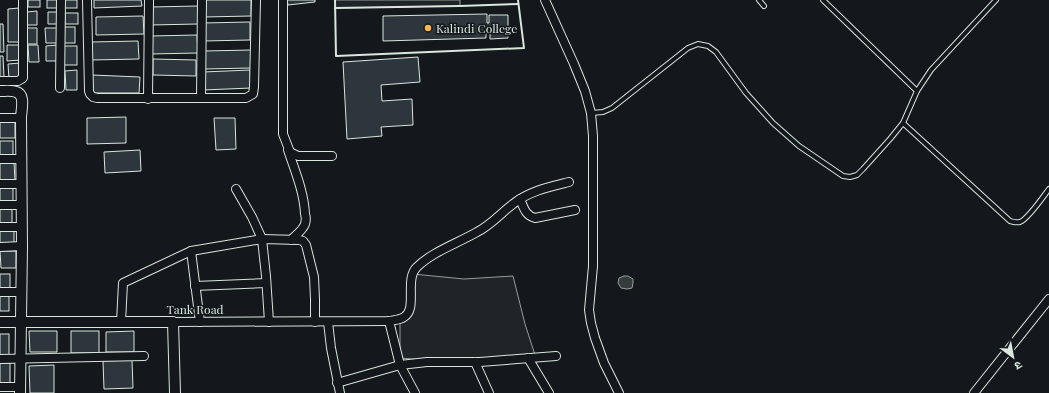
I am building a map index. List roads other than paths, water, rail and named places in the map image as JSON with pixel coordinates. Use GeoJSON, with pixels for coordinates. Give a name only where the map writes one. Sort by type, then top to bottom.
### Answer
{"type":"FeatureCollection","features":[{"type":"Feature","properties":{"kind":"street"},"geometry":{"type":"LineString","coordinates":[[0,81],[18,81],[23,78],[23,0]]}},
{"type":"Feature","properties":{"kind":"street"},"geometry":{"type":"LineString","coordinates":[[60,88],[61,0]]}},
{"type":"Feature","properties":{"kind":"street"},"geometry":{"type":"LineString","coordinates":[[87,0],[90,94],[97,98],[148,99],[246,98],[252,94],[254,87],[256,0]]}},
{"type":"Feature","properties":{"kind":"street"},"geometry":{"type":"LineString","coordinates":[[148,99],[149,0]]}},
{"type":"Feature","properties":{"kind":"street"},"geometry":{"type":"LineString","coordinates":[[201,98],[202,0]]}},
{"type":"Feature","properties":{"kind":"street"},"geometry":{"type":"LineString","coordinates":[[283,0],[283,134],[305,202],[306,219],[302,230],[291,240]]}},
{"type":"Feature","properties":{"kind":"street"},"geometry":{"type":"LineString","coordinates":[[545,0],[585,91],[591,113],[593,136],[593,266],[589,310],[593,330],[604,363],[619,393]]}},
{"type":"Feature","properties":{"kind":"street"},"geometry":{"type":"LineString","coordinates":[[0,92],[17,92],[22,98],[20,390],[0,387]]}},
{"type":"Feature","properties":{"kind":"street"},"geometry":{"type":"LineString","coordinates":[[0,118],[21,118]]}},
{"type":"Feature","properties":{"kind":"street"},"geometry":{"type":"LineString","coordinates":[[286,145],[290,152],[298,156],[332,156]]}},
{"type":"Feature","properties":{"kind":"street"},"geometry":{"type":"LineString","coordinates":[[0,159],[21,159]]}},
{"type":"Feature","properties":{"kind":"street"},"geometry":{"type":"LineString","coordinates":[[569,182],[547,187],[528,194],[520,199],[525,211],[529,216],[534,218],[575,210]]}},
{"type":"Feature","properties":{"kind":"street"},"geometry":{"type":"LineString","coordinates":[[0,184],[21,184]]}},
{"type":"Feature","properties":{"kind":"street"},"geometry":{"type":"LineString","coordinates":[[236,189],[252,217],[262,239],[269,322]]}},
{"type":"Feature","properties":{"kind":"street","name":"Tank Road"},"geometry":{"type":"LineString","coordinates":[[0,322],[328,322],[389,321],[403,318],[409,313],[410,281],[415,269],[424,260],[479,232],[520,199]]}},
{"type":"Feature","properties":{"kind":"street"},"geometry":{"type":"LineString","coordinates":[[0,205],[22,205]]}},
{"type":"Feature","properties":{"kind":"street"},"geometry":{"type":"LineString","coordinates":[[0,227],[22,227]]}},
{"type":"Feature","properties":{"kind":"street"},"geometry":{"type":"LineString","coordinates":[[121,322],[123,283],[191,251],[262,239],[303,241],[306,245],[314,277],[316,299],[315,322]]}},
{"type":"Feature","properties":{"kind":"street"},"geometry":{"type":"LineString","coordinates":[[0,247],[22,246]]}},
{"type":"Feature","properties":{"kind":"street"},"geometry":{"type":"LineString","coordinates":[[191,251],[200,322]]}},
{"type":"Feature","properties":{"kind":"street"},"geometry":{"type":"LineString","coordinates":[[195,286],[266,283]]}},
{"type":"Feature","properties":{"kind":"street"},"geometry":{"type":"LineString","coordinates":[[0,292],[21,292]]}},
{"type":"Feature","properties":{"kind":"street"},"geometry":{"type":"LineString","coordinates":[[974,393],[1049,299]]}},
{"type":"Feature","properties":{"kind":"street"},"geometry":{"type":"LineString","coordinates":[[389,321],[400,365],[415,393]]}},
{"type":"Feature","properties":{"kind":"street"},"geometry":{"type":"LineString","coordinates":[[173,322],[175,393]]}},
{"type":"Feature","properties":{"kind":"street"},"geometry":{"type":"LineString","coordinates":[[328,322],[331,348],[340,393]]}},
{"type":"Feature","properties":{"kind":"street"},"geometry":{"type":"LineString","coordinates":[[0,358],[144,356]]}},
{"type":"Feature","properties":{"kind":"street"},"geometry":{"type":"LineString","coordinates":[[337,382],[400,365],[427,362],[475,362],[556,356]]}},
{"type":"Feature","properties":{"kind":"street"},"geometry":{"type":"LineString","coordinates":[[528,358],[550,393]]}},
{"type":"Feature","properties":{"kind":"street"},"geometry":{"type":"LineString","coordinates":[[475,362],[489,393]]}},
{"type":"Feature","properties":{"kind":"lane"},"geometry":{"type":"LineString","coordinates":[[759,0],[764,6]]}},
{"type":"Feature","properties":{"kind":"lane"},"geometry":{"type":"LineString","coordinates":[[823,0],[917,91]]}},
{"type":"Feature","properties":{"kind":"lane"},"geometry":{"type":"LineString","coordinates":[[591,113],[603,112],[612,108],[688,48],[698,44],[708,46],[716,52],[746,93],[772,122],[799,146],[843,176],[850,177],[863,169],[890,139],[903,122],[917,91],[931,70],[996,0]]}},
{"type":"Feature","properties":{"kind":"lane"},"geometry":{"type":"LineString","coordinates":[[903,122],[1010,221],[1016,223],[1021,222],[1027,217],[1049,189]]}},
{"type":"Feature","properties":{"kind":"place","name":"Kalindi College"},"geometry":{"type":"Point","coordinates":[428,28]}}]}
